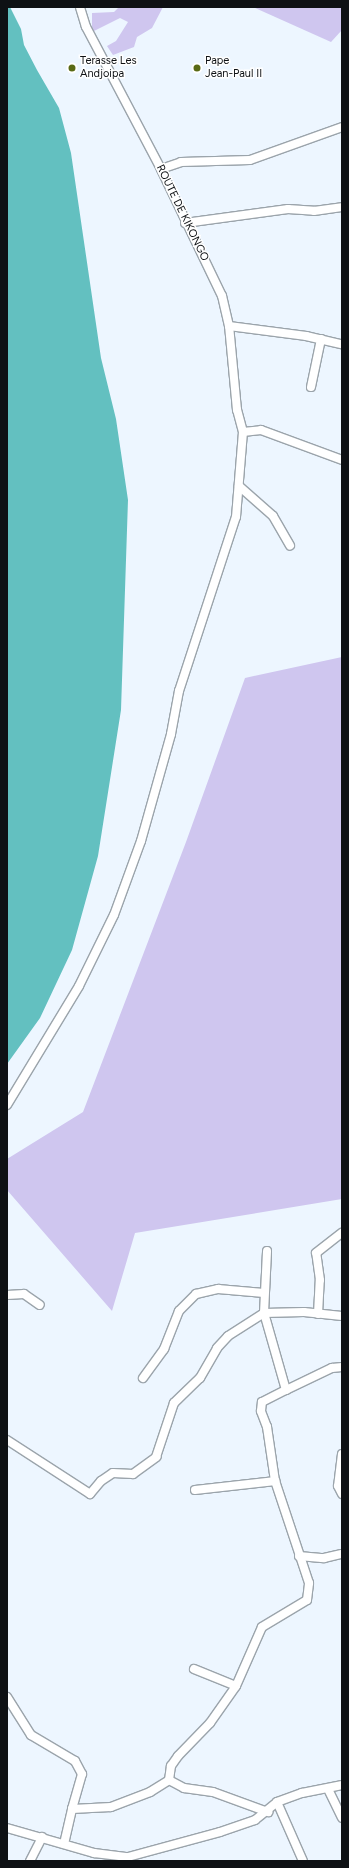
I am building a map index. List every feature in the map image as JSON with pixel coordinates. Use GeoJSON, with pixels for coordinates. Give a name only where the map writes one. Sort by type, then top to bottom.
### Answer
{"type":"FeatureCollection","features":[{"type":"Feature","properties":{"kind":"street","name":"ROUTE DE KIKONGO"},"geometry":{"type":"LineString","coordinates":[[7,1105],[79,986],[116,908],[153,801],[179,691],[236,517],[243,432],[238,410],[229,326],[222,296],[185,223],[161,169],[86,27],[80,7]]}},
{"type":"Feature","properties":{"kind":"street"},"geometry":{"type":"LineString","coordinates":[[161,169],[181,162],[250,160],[342,127]]}},
{"type":"Feature","properties":{"kind":"street"},"geometry":{"type":"LineString","coordinates":[[185,223],[288,209],[314,211],[342,206]]}},
{"type":"Feature","properties":{"kind":"street"},"geometry":{"type":"LineString","coordinates":[[229,326],[321,339],[342,344]]}},
{"type":"Feature","properties":{"kind":"street"},"geometry":{"type":"LineString","coordinates":[[311,387],[321,339]]}},
{"type":"Feature","properties":{"kind":"street"},"geometry":{"type":"LineString","coordinates":[[243,432],[261,430],[342,460]]}},
{"type":"Feature","properties":{"kind":"street"},"geometry":{"type":"LineString","coordinates":[[239,486],[273,516],[290,546]]}},
{"type":"Feature","properties":{"kind":"street"},"geometry":{"type":"LineString","coordinates":[[318,1314],[320,1280],[316,1253],[342,1233]]}},
{"type":"Feature","properties":{"kind":"street"},"geometry":{"type":"LineString","coordinates":[[267,1251],[264,1314],[286,1390]]}},
{"type":"Feature","properties":{"kind":"street"},"geometry":{"type":"LineString","coordinates":[[143,1378],[164,1349],[179,1311],[196,1294],[218,1289],[264,1292]]}},
{"type":"Feature","properties":{"kind":"street"},"geometry":{"type":"LineString","coordinates":[[7,1295],[24,1294],[40,1305]]}},
{"type":"Feature","properties":{"kind":"street"},"geometry":{"type":"LineString","coordinates":[[7,1440],[90,1494],[100,1480],[113,1473],[133,1474],[156,1457],[174,1404],[200,1378],[217,1348],[228,1336],[264,1314],[293,1311],[342,1316]]}},
{"type":"Feature","properties":{"kind":"street"},"geometry":{"type":"LineString","coordinates":[[72,1809],[111,1807],[150,1792],[169,1780],[171,1766],[174,1761],[210,1722],[236,1686],[262,1627],[307,1600],[309,1583],[299,1556],[299,1549],[275,1481],[261,1406],[262,1402],[286,1390],[332,1368],[342,1367]]}},
{"type":"Feature","properties":{"kind":"street"},"geometry":{"type":"LineString","coordinates":[[342,1454],[338,1486],[342,1494]]}},
{"type":"Feature","properties":{"kind":"street"},"geometry":{"type":"LineString","coordinates":[[195,1490],[275,1481]]}},
{"type":"Feature","properties":{"kind":"street"},"geometry":{"type":"LineString","coordinates":[[299,1556],[324,1558],[342,1554]]}},
{"type":"Feature","properties":{"kind":"street"},"geometry":{"type":"LineString","coordinates":[[194,1669],[236,1686]]}},
{"type":"Feature","properties":{"kind":"street"},"geometry":{"type":"LineString","coordinates":[[7,1697],[31,1735],[75,1761],[82,1774],[64,1844]]}},
{"type":"Feature","properties":{"kind":"street"},"geometry":{"type":"LineString","coordinates":[[169,1780],[184,1788],[213,1792],[268,1812]]}},
{"type":"Feature","properties":{"kind":"street"},"geometry":{"type":"LineString","coordinates":[[7,1828],[94,1853],[128,1857],[212,1835],[254,1820],[268,1812],[277,1802],[302,1793],[342,1785]]}},
{"type":"Feature","properties":{"kind":"street"},"geometry":{"type":"LineString","coordinates":[[328,1789],[342,1818]]}},
{"type":"Feature","properties":{"kind":"street"},"geometry":{"type":"LineString","coordinates":[[277,1802],[303,1861]]}},
{"type":"Feature","properties":{"kind":"street"},"geometry":{"type":"LineString","coordinates":[[30,1861],[42,1837]]}},
{"type":"Feature","properties":{"kind":"shaded area"},"geometry":{"type":"Polygon","coordinates":[[[119,7],[163,7],[152,28],[137,37],[134,47],[113,55],[107,46],[116,41],[128,22],[120,18],[92,32],[92,13],[114,12],[119,7]]]}},
{"type":"Feature","properties":{"kind":"shaded area"},"geometry":{"type":"Polygon","coordinates":[[[253,7],[342,7],[342,30],[331,42],[253,7]]]}},
{"type":"Feature","properties":{"kind":"shaded area"},"geometry":{"type":"Polygon","coordinates":[[[342,657],[342,1199],[135,1233],[112,1311],[7,1190],[7,1159],[83,1112],[186,842],[245,678],[342,657]]]}},
{"type":"Feature","properties":{"kind":"water"},"geometry":{"type":"Polygon","coordinates":[[[7,7],[10,7],[21,29],[24,45],[59,108],[71,153],[101,358],[116,419],[128,500],[121,710],[98,856],[72,950],[40,1018],[7,1064],[7,7]]]}},
{"type":"Feature","properties":{"kind":"place","name":"Terasse Les Andjoipa"},"geometry":{"type":"Point","coordinates":[72,68]}},
{"type":"Feature","properties":{"kind":"place","name":"Pape Jean-Paul II"},"geometry":{"type":"Point","coordinates":[197,68]}}]}
